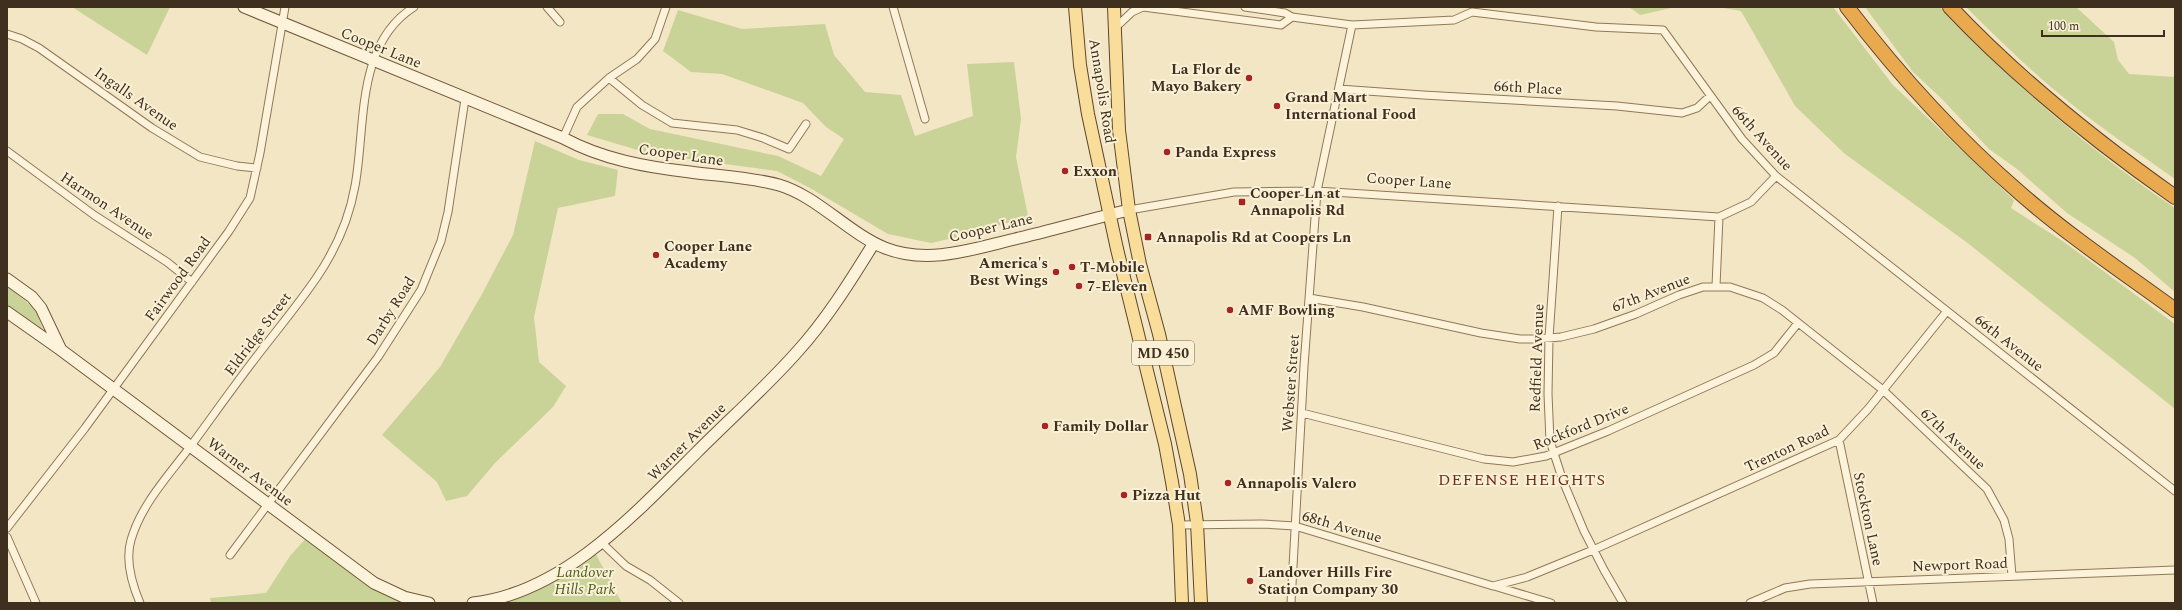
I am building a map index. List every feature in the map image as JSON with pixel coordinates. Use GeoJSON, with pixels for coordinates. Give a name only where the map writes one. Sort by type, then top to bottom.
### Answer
{"type":"FeatureCollection","features":[{"type":"Feature","properties":{"kind":"highway"},"geometry":{"type":"LineString","coordinates":[[1847,7],[1909,84],[1979,157],[2058,225],[2175,310]]}},
{"type":"Feature","properties":{"kind":"highway"},"geometry":{"type":"LineString","coordinates":[[1950,7],[2004,62],[2049,101],[2116,155],[2175,197]]}},
{"type":"Feature","properties":{"kind":"main road","name":"Annapolis Road"},"geometry":{"type":"LineString","coordinates":[[1075,7],[1080,65],[1086,106],[1111,215],[1117,250],[1166,448],[1179,525],[1182,603]]}},
{"type":"Feature","properties":{"kind":"main road","name":"Annapolis Road"},"geometry":{"type":"LineString","coordinates":[[1114,7],[1119,130],[1129,210],[1140,264],[1159,334],[1190,474],[1197,523],[1201,603]]}},
{"type":"Feature","properties":{"kind":"street","name":"Cooper Lane"},"geometry":{"type":"LineString","coordinates":[[244,7],[374,62],[562,138],[584,149],[612,158],[651,167],[779,185],[804,197],[874,243],[906,254],[946,254],[1129,210],[1234,192],[1317,191],[1719,217],[1751,202],[1776,176]]}},
{"type":"Feature","properties":{"kind":"street","name":"Fairwood Road"},"geometry":{"type":"LineString","coordinates":[[7,528],[85,428],[192,282],[242,212],[250,198],[257,168],[285,7]]}},
{"type":"Feature","properties":{"kind":"street","name":"Eldridge Street"},"geometry":{"type":"LineString","coordinates":[[140,603],[130,572],[130,541],[146,507],[331,256],[343,233],[355,187],[367,80],[389,31],[400,18],[414,7]]}},
{"type":"Feature","properties":{"kind":"street"},"geometry":{"type":"LineString","coordinates":[[548,7],[560,22]]}},
{"type":"Feature","properties":{"kind":"street"},"geometry":{"type":"LineString","coordinates":[[562,138],[577,107],[609,78],[637,59],[655,39],[666,7]]}},
{"type":"Feature","properties":{"kind":"street"},"geometry":{"type":"LineString","coordinates":[[894,7],[925,119]]}},
{"type":"Feature","properties":{"kind":"street","name":"66th Avenue"},"geometry":{"type":"LineString","coordinates":[[1114,30],[1132,12],[1143,7],[1281,25],[1292,18]]}},
{"type":"Feature","properties":{"kind":"street","name":"66th Avenue"},"geometry":{"type":"LineString","coordinates":[[1245,7],[1285,13],[1292,18],[1352,25],[1454,20],[1472,12],[1596,26],[1663,30],[1742,139],[1776,176],[2175,491]]}},
{"type":"Feature","properties":{"kind":"street","name":"Webster Street"},"geometry":{"type":"LineString","coordinates":[[1291,603],[1309,298],[1317,191],[1352,25]]}},
{"type":"Feature","properties":{"kind":"street","name":"Ingalls Avenue"},"geometry":{"type":"LineString","coordinates":[[7,34],[22,39],[44,52],[152,128],[200,157],[236,166],[257,168]]}},
{"type":"Feature","properties":{"kind":"street"},"geometry":{"type":"LineString","coordinates":[[609,78],[642,105],[672,123],[736,130],[763,138],[788,149],[806,124]]}},
{"type":"Feature","properties":{"kind":"street","name":"66th Place"},"geometry":{"type":"LineString","coordinates":[[1339,89],[1422,96],[1617,106],[1682,113],[1697,108],[1710,96]]}},
{"type":"Feature","properties":{"kind":"street","name":"Darby Road"},"geometry":{"type":"LineString","coordinates":[[230,555],[378,357],[421,290],[441,241],[448,212],[465,99]]}},
{"type":"Feature","properties":{"kind":"street","name":"Harmon Avenue"},"geometry":{"type":"LineString","coordinates":[[7,151],[94,215],[167,262],[192,282]]}},
{"type":"Feature","properties":{"kind":"street","name":"Redfield Avenue"},"geometry":{"type":"LineString","coordinates":[[1558,206],[1549,338],[1548,424],[1553,454],[1594,550]]}},
{"type":"Feature","properties":{"kind":"street"},"geometry":{"type":"LineString","coordinates":[[1716,286],[1719,217]]}},
{"type":"Feature","properties":{"kind":"street","name":"Warner Avenue"},"geometry":{"type":"LineString","coordinates":[[473,603],[502,597],[528,588],[579,560],[602,543],[676,474],[798,351],[843,291],[874,243]]}},
{"type":"Feature","properties":{"kind":"street","name":"Warner Avenue"},"geometry":{"type":"LineString","coordinates":[[7,279],[32,297],[41,308],[61,350]]}},
{"type":"Feature","properties":{"kind":"street","name":"67th Avenue"},"geometry":{"type":"LineString","coordinates":[[1309,298],[1520,339],[1549,338],[1594,329],[1703,287],[1716,286],[1748,292],[1763,298],[1798,323],[1883,390],[1987,490],[2004,520],[2009,539],[2012,576]]}},
{"type":"Feature","properties":{"kind":"street","name":"Trenton Road"},"geometry":{"type":"LineString","coordinates":[[1594,550],[1839,440],[1883,390],[1947,311]]}},
{"type":"Feature","properties":{"kind":"street","name":"Warner Avenue"},"geometry":{"type":"LineString","coordinates":[[7,312],[61,350],[112,390],[374,583],[404,597],[428,603]]}},
{"type":"Feature","properties":{"kind":"street","name":"Rockford Drive"},"geometry":{"type":"LineString","coordinates":[[1302,413],[1499,462],[1526,461],[1553,454],[1615,428],[1765,360],[1781,346],[1798,323]]}},
{"type":"Feature","properties":{"kind":"street","name":"Stockton Lane"},"geometry":{"type":"LineString","coordinates":[[1839,440],[1873,603]]}},
{"type":"Feature","properties":{"kind":"street","name":"68th Avenue"},"geometry":{"type":"LineString","coordinates":[[1179,525],[1197,523],[1295,526],[1551,603]]}},
{"type":"Feature","properties":{"kind":"street"},"geometry":{"type":"LineString","coordinates":[[7,537],[36,603]]}},
{"type":"Feature","properties":{"kind":"street"},"geometry":{"type":"LineString","coordinates":[[602,543],[626,566],[650,580],[679,603]]}},
{"type":"Feature","properties":{"kind":"street"},"geometry":{"type":"LineString","coordinates":[[1493,586],[1527,577],[1594,550],[1624,603]]}},
{"type":"Feature","properties":{"kind":"street","name":"Newport Road"},"geometry":{"type":"LineString","coordinates":[[1750,603],[1770,593],[1794,585],[2175,570]]}},
{"type":"Feature","properties":{"kind":"green space"},"geometry":{"type":"Polygon","coordinates":[[[72,7],[170,7],[147,55],[72,7]]]}},
{"type":"Feature","properties":{"kind":"green space"},"geometry":{"type":"Polygon","coordinates":[[[1629,7],[1676,7],[1640,15],[1629,7]]]}},
{"type":"Feature","properties":{"kind":"green space"},"geometry":{"type":"Polygon","coordinates":[[[1717,7],[1833,7],[1893,85],[2014,200],[2011,208],[2064,242],[2175,324],[2175,409],[1969,244],[1845,154],[1795,106],[1741,11],[1717,7]]]}},
{"type":"Feature","properties":{"kind":"green space"},"geometry":{"type":"Polygon","coordinates":[[[1865,7],[1940,7],[1995,62],[2052,114],[2112,163],[2175,208],[2175,292],[2135,258],[2067,213],[2017,169],[1989,149],[1941,98],[1913,72],[1865,7]]]}},
{"type":"Feature","properties":{"kind":"green space"},"geometry":{"type":"Polygon","coordinates":[[[1966,7],[2076,7],[2114,42],[2118,60],[2129,74],[2175,77],[2175,179],[2108,132],[2042,80],[1966,7]]]}},
{"type":"Feature","properties":{"kind":"green space"},"geometry":{"type":"Polygon","coordinates":[[[678,10],[742,29],[825,24],[834,55],[865,92],[901,95],[915,136],[973,116],[967,64],[1014,62],[1021,119],[1016,157],[1028,216],[976,233],[931,243],[888,234],[810,188],[777,171],[651,154],[587,135],[598,114],[623,114],[650,129],[778,156],[821,176],[844,139],[826,127],[803,103],[722,74],[691,72],[663,51],[678,10]]]}},
{"type":"Feature","properties":{"kind":"green space"},"geometry":{"type":"Polygon","coordinates":[[[535,141],[579,160],[618,170],[615,196],[558,208],[534,317],[539,362],[566,386],[553,407],[495,463],[467,496],[446,501],[437,482],[382,435],[440,367],[482,294],[513,235],[535,141]]]}},
{"type":"Feature","properties":{"kind":"green space"},"geometry":{"type":"Polygon","coordinates":[[[7,286],[35,309],[43,330],[41,332],[7,308],[7,286]]]}},
{"type":"Feature","properties":{"kind":"green space"},"geometry":{"type":"Polygon","coordinates":[[[309,535],[374,583],[429,603],[211,603],[210,598],[266,593],[290,556],[309,535]]]}},
{"type":"Feature","properties":{"kind":"green space","name":"Landover Hills Park"},"geometry":{"type":"Polygon","coordinates":[[[593,549],[622,603],[458,603],[495,598],[513,592],[545,577],[593,549]]]}},
{"type":"Feature","properties":{"kind":"place","name":"La Flor de Mayo Bakery"},"geometry":{"type":"Point","coordinates":[1249,78]}},
{"type":"Feature","properties":{"kind":"place","name":"Grand Mart International Food"},"geometry":{"type":"Point","coordinates":[1277,106]}},
{"type":"Feature","properties":{"kind":"place","name":"Panda Express"},"geometry":{"type":"Point","coordinates":[1167,152]}},
{"type":"Feature","properties":{"kind":"place","name":"Exxon"},"geometry":{"type":"Point","coordinates":[1065,171]}},
{"type":"Feature","properties":{"kind":"place","name":"Cooper Ln at Annapolis Rd"},"geometry":{"type":"Point","coordinates":[1242,202]}},
{"type":"Feature","properties":{"kind":"place","name":"Annapolis Rd at Coopers Ln"},"geometry":{"type":"Point","coordinates":[1148,237]}},
{"type":"Feature","properties":{"kind":"place","name":"Cooper Lane Academy"},"geometry":{"type":"Point","coordinates":[656,255]}},
{"type":"Feature","properties":{"kind":"place","name":"T-Mobile"},"geometry":{"type":"Point","coordinates":[1072,267]}},
{"type":"Feature","properties":{"kind":"place","name":"America's Best Wings"},"geometry":{"type":"Point","coordinates":[1056,272]}},
{"type":"Feature","properties":{"kind":"place","name":"7-Eleven"},"geometry":{"type":"Point","coordinates":[1079,286]}},
{"type":"Feature","properties":{"kind":"place","name":"AMF Bowling"},"geometry":{"type":"Point","coordinates":[1230,310]}},
{"type":"Feature","properties":{"kind":"place","name":"Family Dollar"},"geometry":{"type":"Point","coordinates":[1045,426]}},
{"type":"Feature","properties":{"kind":"place","name":"Annapolis Valero"},"geometry":{"type":"Point","coordinates":[1228,483]}},
{"type":"Feature","properties":{"kind":"place","name":"Pizza Hut"},"geometry":{"type":"Point","coordinates":[1124,495]}},
{"type":"Feature","properties":{"kind":"place","name":"Landover Hills Fire Station Company 30"},"geometry":{"type":"Point","coordinates":[1250,581]}},
{"type":"Feature","properties":{"kind":"district","name":"DEFENSE HEIGHTS"},"geometry":{"type":"Point","coordinates":[1522,480]}}]}
